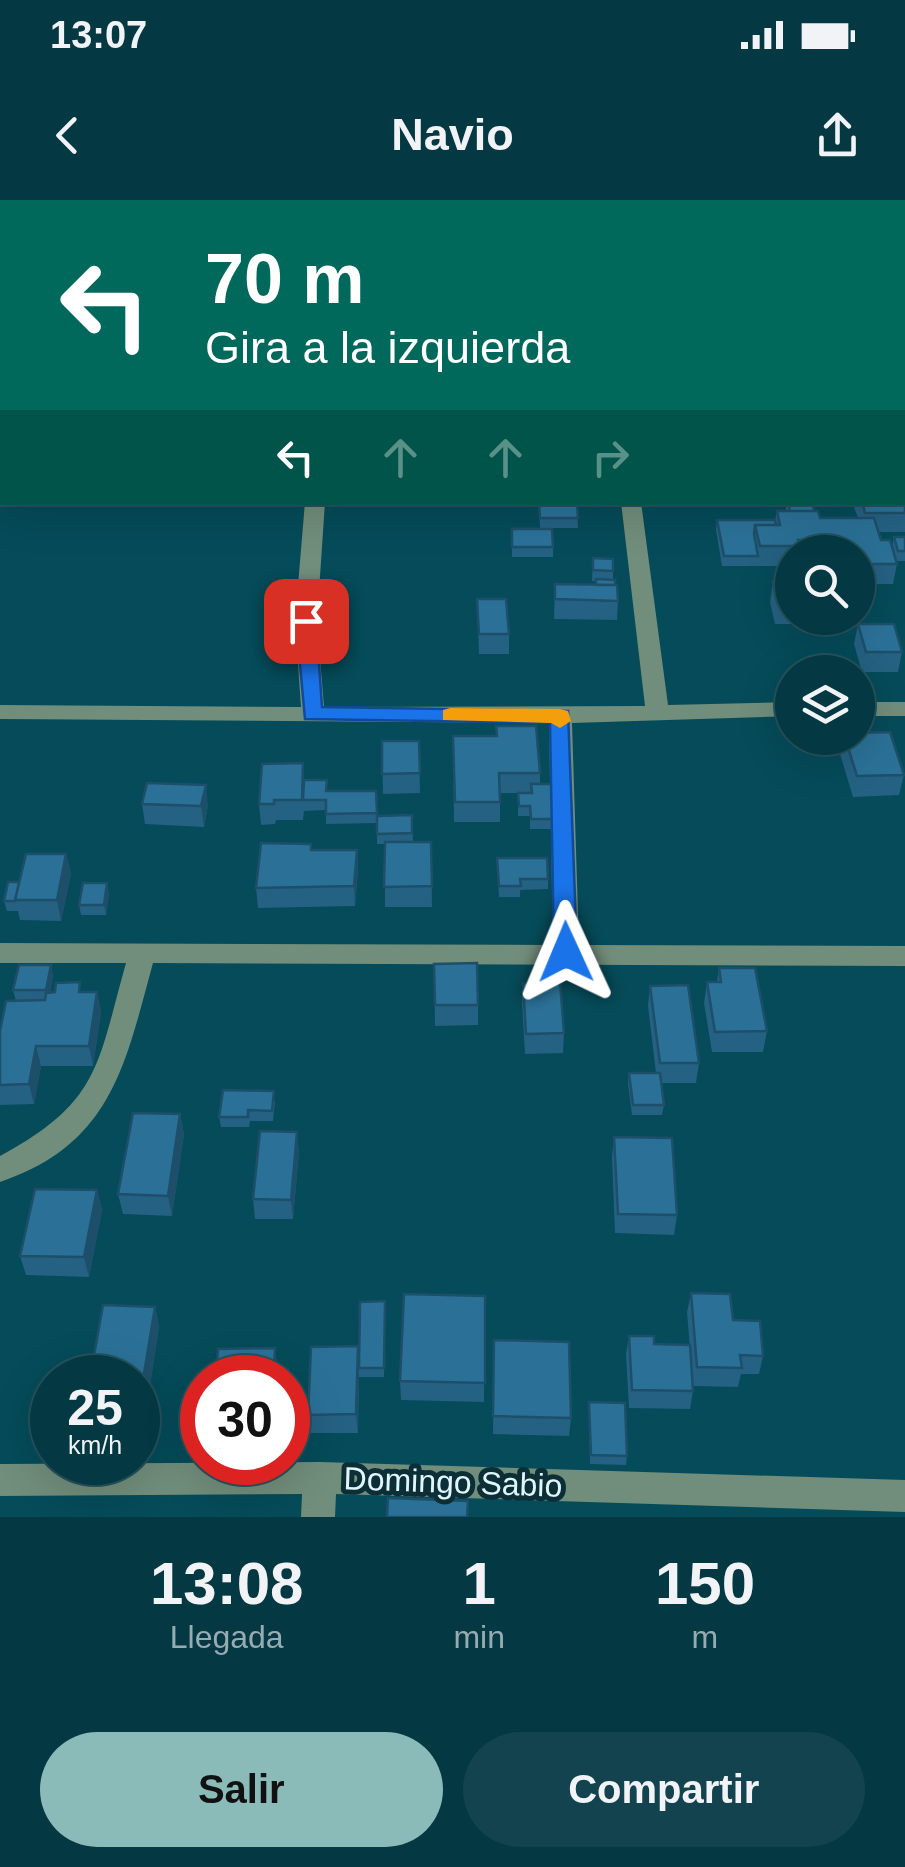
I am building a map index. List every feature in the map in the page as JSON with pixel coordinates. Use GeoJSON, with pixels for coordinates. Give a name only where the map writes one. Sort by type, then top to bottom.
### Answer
{"type":"FeatureCollection","features":[{"type":"Feature","properties":{"kind":"street"},"geometry":{"type":"LineString","coordinates":[[312,714],[306,621],[315,505]]}},
{"type":"Feature","properties":{"kind":"street"},"geometry":{"type":"LineString","coordinates":[[631,505],[657,710]]}},
{"type":"Feature","properties":{"kind":"street"},"geometry":{"type":"LineString","coordinates":[[875,709],[905,708]]}},
{"type":"Feature","properties":{"kind":"street"},"geometry":{"type":"LineString","coordinates":[[0,712],[560,716],[657,710],[775,710]]}},
{"type":"Feature","properties":{"kind":"street"},"geometry":{"type":"LineString","coordinates":[[560,716],[566,952]]}},
{"type":"Feature","properties":{"kind":"street"},"geometry":{"type":"LineString","coordinates":[[0,953],[140,957],[566,952],[905,956]]}},
{"type":"Feature","properties":{"kind":"street"},"geometry":{"type":"LineString","coordinates":[[0,1170],[34,1152],[88,1109],[114,1051],[140,957]]}},
{"type":"Feature","properties":{"kind":"street"},"geometry":{"type":"LineString","coordinates":[[318,1517],[320,1478]]}},
{"type":"Feature","properties":{"kind":"street","name":"Domingo Sabio"},"geometry":{"type":"LineString","coordinates":[[0,1480],[320,1478],[905,1496]]}},
{"type":"Feature","properties":{"kind":"building"},"geometry":{"type":"Polygon","coordinates":[[[539,505],[577,505],[578,518],[540,518],[539,505]]]}},
{"type":"Feature","properties":{"kind":"building"},"geometry":{"type":"Polygon","coordinates":[[[789,505],[813,505],[814,511],[790,511],[789,505]]]}},
{"type":"Feature","properties":{"kind":"building"},"geometry":{"type":"Polygon","coordinates":[[[863,505],[905,505],[905,513],[865,513],[863,505]]]}},
{"type":"Feature","properties":{"kind":"building"},"geometry":{"type":"Polygon","coordinates":[[[777,511],[818,511],[820,518],[874,518],[881,540],[890,540],[897,564],[875,564],[875,535],[775,535],[775,546],[760,546],[755,525],[780,525],[777,511]]]}},
{"type":"Feature","properties":{"kind":"building"},"geometry":{"type":"Polygon","coordinates":[[[717,520],[775,520],[776,525],[755,525],[758,556],[724,556],[717,520]]]}},
{"type":"Feature","properties":{"kind":"building"},"geometry":{"type":"Polygon","coordinates":[[[512,529],[552,529],[553,547],[512,547],[512,529]]]}},
{"type":"Feature","properties":{"kind":"building"},"geometry":{"type":"Polygon","coordinates":[[[894,537],[905,537],[905,551],[898,551],[894,537]]]}},
{"type":"Feature","properties":{"kind":"building"},"geometry":{"type":"Polygon","coordinates":[[[593,558],[613,559],[613,571],[593,570],[593,558]]]}},
{"type":"Feature","properties":{"kind":"building"},"geometry":{"type":"Polygon","coordinates":[[[596,579],[615,580],[615,585],[596,585],[596,579]]]}},
{"type":"Feature","properties":{"kind":"building"},"geometry":{"type":"Polygon","coordinates":[[[555,584],[617,585],[618,601],[555,599],[555,584]]]}},
{"type":"Feature","properties":{"kind":"building"},"geometry":{"type":"Polygon","coordinates":[[[477,599],[506,599],[509,634],[479,634],[477,599]]]}},
{"type":"Feature","properties":{"kind":"building"},"geometry":{"type":"Polygon","coordinates":[[[875,624],[894,624],[902,652],[866,652],[861,635],[875,635],[875,624]]]}},
{"type":"Feature","properties":{"kind":"building"},"geometry":{"type":"Polygon","coordinates":[[[496,726],[536,726],[540,773],[499,773],[500,802],[455,802],[453,736],[497,736],[496,726]]]}},
{"type":"Feature","properties":{"kind":"building"},"geometry":{"type":"Polygon","coordinates":[[[875,732],[890,732],[904,775],[857,776],[850,755],[875,755],[875,732]]]}},
{"type":"Feature","properties":{"kind":"building"},"geometry":{"type":"Polygon","coordinates":[[[382,741],[419,741],[420,773],[382,774],[382,741]]]}},
{"type":"Feature","properties":{"kind":"building"},"geometry":{"type":"Polygon","coordinates":[[[303,763],[302,800],[259,804],[262,764],[303,763]]]}},
{"type":"Feature","properties":{"kind":"building"},"geometry":{"type":"Polygon","coordinates":[[[304,780],[327,780],[326,791],[376,791],[377,813],[326,814],[326,800],[303,800],[304,780]]]}},
{"type":"Feature","properties":{"kind":"building"},"geometry":{"type":"Polygon","coordinates":[[[147,783],[206,785],[201,806],[142,804],[147,783]]]}},
{"type":"Feature","properties":{"kind":"building"},"geometry":{"type":"Polygon","coordinates":[[[531,784],[556,784],[558,819],[531,819],[530,806],[519,806],[518,793],[532,793],[531,784]]]}},
{"type":"Feature","properties":{"kind":"building"},"geometry":{"type":"Polygon","coordinates":[[[412,815],[412,833],[377,834],[377,816],[412,815]]]}},
{"type":"Feature","properties":{"kind":"building"},"geometry":{"type":"Polygon","coordinates":[[[385,842],[431,842],[432,886],[384,887],[385,842]]]}},
{"type":"Feature","properties":{"kind":"building"},"geometry":{"type":"Polygon","coordinates":[[[261,843],[311,844],[311,850],[357,850],[354,886],[256,888],[261,843]]]}},
{"type":"Feature","properties":{"kind":"building"},"geometry":{"type":"Polygon","coordinates":[[[26,854],[66,854],[57,900],[15,900],[26,854]]]}},
{"type":"Feature","properties":{"kind":"building"},"geometry":{"type":"Polygon","coordinates":[[[497,858],[547,858],[548,879],[520,879],[521,886],[499,886],[497,858]]]}},
{"type":"Feature","properties":{"kind":"building"},"geometry":{"type":"Polygon","coordinates":[[[8,882],[19,882],[15,901],[4,901],[8,882]]]}},
{"type":"Feature","properties":{"kind":"building"},"geometry":{"type":"Polygon","coordinates":[[[83,883],[107,883],[104,905],[79,905],[83,883]]]}},
{"type":"Feature","properties":{"kind":"building"},"geometry":{"type":"Polygon","coordinates":[[[477,963],[478,1005],[435,1005],[434,964],[477,963]]]}},
{"type":"Feature","properties":{"kind":"building"},"geometry":{"type":"Polygon","coordinates":[[[19,965],[51,965],[46,990],[13,990],[19,965]]]}},
{"type":"Feature","properties":{"kind":"building"},"geometry":{"type":"Polygon","coordinates":[[[719,968],[755,968],[767,1031],[715,1032],[707,982],[721,982],[719,968]]]}},
{"type":"Feature","properties":{"kind":"building"},"geometry":{"type":"Polygon","coordinates":[[[80,982],[79,992],[97,992],[89,1046],[36,1046],[29,1084],[0,1085],[0,1031],[6,1001],[45,1000],[46,993],[55,992],[56,983],[80,982]]]}},
{"type":"Feature","properties":{"kind":"building"},"geometry":{"type":"Polygon","coordinates":[[[560,982],[564,1033],[526,1034],[523,983],[560,982]]]}},
{"type":"Feature","properties":{"kind":"building"},"geometry":{"type":"Polygon","coordinates":[[[688,985],[699,1063],[660,1063],[650,986],[688,985]]]}},
{"type":"Feature","properties":{"kind":"building"},"geometry":{"type":"Polygon","coordinates":[[[629,1073],[660,1073],[664,1105],[633,1105],[629,1073]]]}},
{"type":"Feature","properties":{"kind":"building"},"geometry":{"type":"Polygon","coordinates":[[[223,1090],[274,1091],[272,1111],[248,1110],[248,1117],[219,1117],[223,1090]]]}},
{"type":"Feature","properties":{"kind":"building"},"geometry":{"type":"Polygon","coordinates":[[[133,1113],[180,1114],[168,1196],[118,1194],[133,1113]]]}},
{"type":"Feature","properties":{"kind":"building"},"geometry":{"type":"Polygon","coordinates":[[[260,1131],[297,1132],[291,1200],[253,1199],[260,1131]]]}},
{"type":"Feature","properties":{"kind":"building"},"geometry":{"type":"Polygon","coordinates":[[[614,1137],[672,1138],[677,1215],[618,1214],[614,1137]]]}},
{"type":"Feature","properties":{"kind":"building"},"geometry":{"type":"Polygon","coordinates":[[[35,1189],[97,1190],[84,1257],[20,1256],[35,1189]]]}},
{"type":"Feature","properties":{"kind":"building"},"geometry":{"type":"Polygon","coordinates":[[[691,1293],[730,1294],[733,1320],[760,1321],[763,1356],[740,1355],[742,1368],[697,1367],[691,1293]]]}},
{"type":"Feature","properties":{"kind":"building"},"geometry":{"type":"Polygon","coordinates":[[[404,1294],[485,1296],[485,1383],[400,1381],[404,1294]]]}},
{"type":"Feature","properties":{"kind":"building"},"geometry":{"type":"Polygon","coordinates":[[[385,1301],[384,1368],[359,1368],[360,1302],[385,1301]]]}},
{"type":"Feature","properties":{"kind":"building"},"geometry":{"type":"Polygon","coordinates":[[[103,1305],[155,1307],[147,1355],[94,1355],[103,1305]]]}},
{"type":"Feature","properties":{"kind":"building"},"geometry":{"type":"Polygon","coordinates":[[[629,1336],[654,1336],[654,1344],[690,1345],[693,1391],[632,1390],[629,1336]]]}},
{"type":"Feature","properties":{"kind":"building"},"geometry":{"type":"Polygon","coordinates":[[[494,1340],[569,1342],[571,1418],[493,1416],[494,1340]]]}},
{"type":"Feature","properties":{"kind":"building"},"geometry":{"type":"Polygon","coordinates":[[[358,1346],[356,1414],[310,1415],[311,1347],[358,1346]]]}},
{"type":"Feature","properties":{"kind":"building"},"geometry":{"type":"Polygon","coordinates":[[[275,1348],[275,1355],[218,1355],[218,1349],[275,1348]]]}},
{"type":"Feature","properties":{"kind":"building"},"geometry":{"type":"Polygon","coordinates":[[[589,1402],[625,1403],[627,1456],[591,1455],[589,1402]]]}},
{"type":"Feature","properties":{"kind":"building"},"geometry":{"type":"Polygon","coordinates":[[[388,1498],[468,1501],[467,1517],[387,1517],[388,1498]]]}},
{"type":"Feature","properties":{"kind":"slow traffic"},"geometry":{"type":"LineString","coordinates":[[450,715],[560,716],[560,721]]}},
{"type":"Feature","properties":{"kind":"route"},"geometry":{"type":"LineString","coordinates":[[306,621],[312,714],[560,716],[566,952]]}}]}
